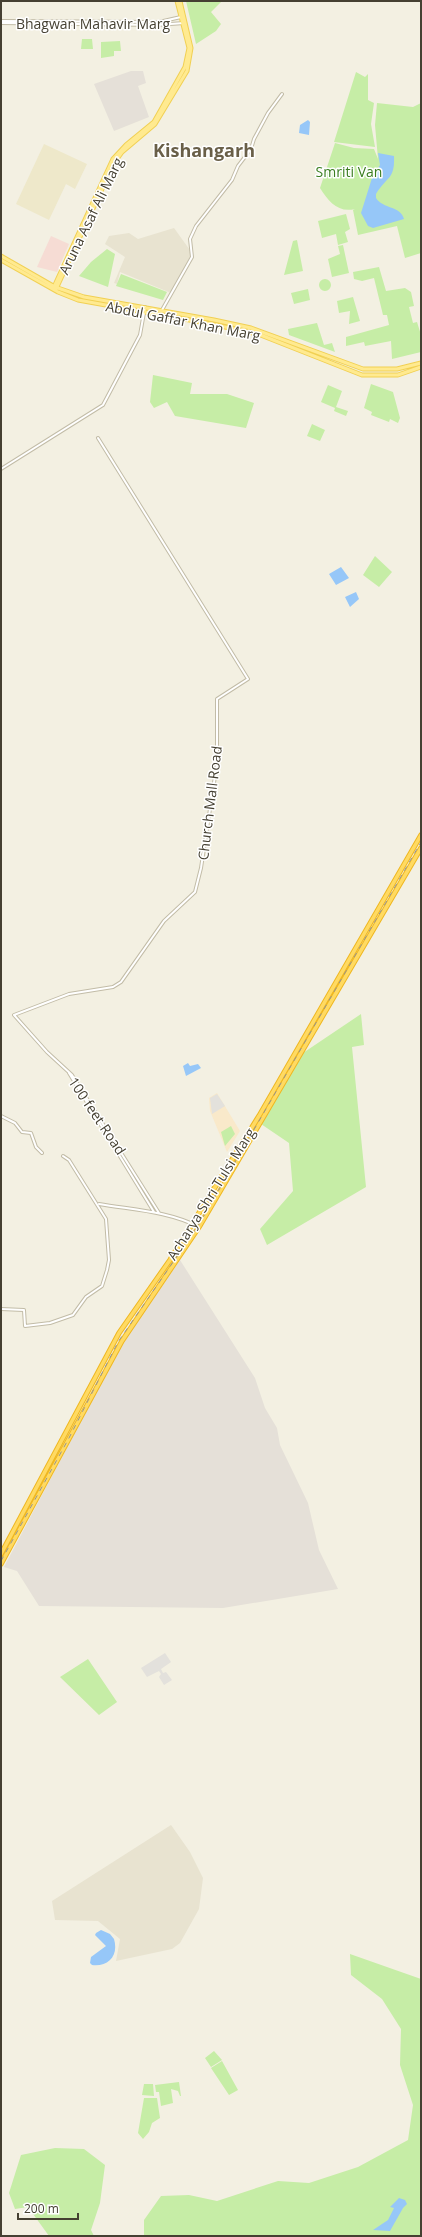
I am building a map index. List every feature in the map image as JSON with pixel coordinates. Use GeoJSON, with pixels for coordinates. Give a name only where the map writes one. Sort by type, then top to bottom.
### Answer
{"type":"FeatureCollection","features":[{"type":"Feature","properties":{"kind":"highway","name":"Acharya Shri Tulsi Marg"},"geometry":{"type":"LineString","coordinates":[[1,1564],[122,1341],[199,1227],[363,941],[421,835]]}},
{"type":"Feature","properties":{"kind":"highway","name":"Acharya Shri Tulsi Marg"},"geometry":{"type":"LineString","coordinates":[[1,1554],[61,1439],[119,1333],[193,1224],[245,1136],[260,1116],[363,941],[421,848]]}},
{"type":"Feature","properties":{"kind":"highway"},"geometry":{"type":"LineString","coordinates":[[61,1439],[68,1442]]}},
{"type":"Feature","properties":{"kind":"main road","name":"Aruna Asaf Ali Marg"},"geometry":{"type":"LineString","coordinates":[[56,289],[113,159],[126,145],[154,122],[183,74],[189,50],[185,23],[177,1]]}},
{"type":"Feature","properties":{"kind":"main road","name":"Aruna Asaf Ali Marg"},"geometry":{"type":"LineString","coordinates":[[180,1],[183,17]]}},
{"type":"Feature","properties":{"kind":"main road","name":"Abdul Gaffar Khan Marg"},"geometry":{"type":"LineString","coordinates":[[1,256],[56,289],[85,302],[258,334],[368,376],[397,375],[421,367]]}},
{"type":"Feature","properties":{"kind":"main road","name":"Abdul Gaffar Khan Marg"},"geometry":{"type":"LineString","coordinates":[[1,260],[49,285]]}},
{"type":"Feature","properties":{"kind":"main road"},"geometry":{"type":"LineString","coordinates":[[49,285],[58,282],[63,290]]}},
{"type":"Feature","properties":{"kind":"main road","name":"Abdul Gaffar Khan Marg"},"geometry":{"type":"LineString","coordinates":[[56,289],[109,303],[162,310],[261,331],[337,361],[363,369],[397,369],[421,363]]}},
{"type":"Feature","properties":{"kind":"street","name":"Bhagwan Mahavir Marg"},"geometry":{"type":"LineString","coordinates":[[1,22],[164,22],[183,17]]}},
{"type":"Feature","properties":{"kind":"street","name":"Bhagwan Mahavir Marg"},"geometry":{"type":"LineString","coordinates":[[123,23],[157,26],[185,23]]}},
{"type":"Feature","properties":{"kind":"street"},"geometry":{"type":"LineString","coordinates":[[162,310],[192,257],[190,239],[196,226],[231,182],[238,166],[252,147],[254,139],[268,113],[282,94]]}},
{"type":"Feature","properties":{"kind":"street"},"geometry":{"type":"LineString","coordinates":[[1,469],[104,403],[137,344],[145,307]]}},
{"type":"Feature","properties":{"kind":"street","name":"Church Mall Road"},"geometry":{"type":"LineString","coordinates":[[69,1072],[47,1052],[14,1014],[69,994],[113,986],[121,982],[164,921],[194,893],[202,868],[217,763],[217,699],[248,679],[98,438]]}},
{"type":"Feature","properties":{"kind":"street","name":"100 feet Road"},"geometry":{"type":"LineString","coordinates":[[69,1072],[159,1212]]}},
{"type":"Feature","properties":{"kind":"street","name":"100 feet Road"},"geometry":{"type":"LineString","coordinates":[[69,1072],[111,1144],[154,1212]]}},
{"type":"Feature","properties":{"kind":"street"},"geometry":{"type":"LineString","coordinates":[[1,1116],[14,1122],[22,1132],[31,1133],[36,1146],[42,1153]]}},
{"type":"Feature","properties":{"kind":"street"},"geometry":{"type":"LineString","coordinates":[[1,1309],[24,1310],[26,1326],[50,1323],[74,1314],[85,1298],[102,1286],[109,1262],[107,1221],[69,1160],[63,1156]]}},
{"type":"Feature","properties":{"kind":"street"},"geometry":{"type":"LineString","coordinates":[[99,1204],[159,1212],[199,1227]]}},
{"type":"Feature","properties":{"kind":"shaded area"},"geometry":{"type":"Polygon","coordinates":[[[131,71],[143,71],[146,83],[138,86],[149,117],[114,131],[94,84],[131,71]]]}},
{"type":"Feature","properties":{"kind":"shaded area"},"geometry":{"type":"Polygon","coordinates":[[[44,144],[87,164],[75,189],[66,184],[49,220],[16,204],[44,144]]]}},
{"type":"Feature","properties":{"kind":"shaded area"},"geometry":{"type":"Polygon","coordinates":[[[174,228],[192,253],[171,293],[120,272],[117,284],[114,283],[125,257],[105,244],[109,236],[129,233],[138,239],[174,228]]]}},
{"type":"Feature","properties":{"kind":"shaded area"},"geometry":{"type":"Polygon","coordinates":[[[51,236],[69,244],[57,272],[37,267],[51,236]]]}},
{"type":"Feature","properties":{"kind":"shaded area"},"geometry":{"type":"Polygon","coordinates":[[[217,1093],[240,1131],[227,1152],[210,1111],[209,1098],[217,1093]]]}},
{"type":"Feature","properties":{"kind":"shaded area"},"geometry":{"type":"Polygon","coordinates":[[[217,1094],[225,1106],[212,1114],[210,1098],[217,1094]]]}},
{"type":"Feature","properties":{"kind":"shaded area"},"geometry":{"type":"Polygon","coordinates":[[[180,1260],[255,1378],[265,1408],[277,1428],[280,1445],[308,1503],[319,1550],[338,1589],[223,1608],[39,1606],[17,1571],[4,1567],[121,1345],[180,1260]]]}},
{"type":"Feature","properties":{"kind":"shaded area"},"geometry":{"type":"Polygon","coordinates":[[[165,1653],[171,1662],[161,1669],[163,1673],[166,1672],[172,1680],[164,1685],[159,1677],[161,1674],[159,1671],[147,1677],[141,1668],[165,1653]]]}},
{"type":"Feature","properties":{"kind":"shaded area"},"geometry":{"type":"Polygon","coordinates":[[[171,1825],[190,1852],[203,1878],[199,1909],[180,1943],[172,1949],[116,1961],[120,1939],[98,1921],[55,1920],[52,1901],[171,1825]]]}},
{"type":"Feature","properties":{"kind":"green space"},"geometry":{"type":"Polygon","coordinates":[[[186,1],[222,1],[211,12],[221,24],[216,31],[196,44],[186,1]]]}},
{"type":"Feature","properties":{"kind":"green space"},"geometry":{"type":"Polygon","coordinates":[[[82,39],[92,39],[93,49],[81,49],[82,39]]]}},
{"type":"Feature","properties":{"kind":"green space"},"geometry":{"type":"Polygon","coordinates":[[[120,41],[121,51],[114,51],[114,56],[101,58],[101,42],[120,41]]]}},
{"type":"Feature","properties":{"kind":"green space"},"geometry":{"type":"Polygon","coordinates":[[[356,72],[365,77],[368,74],[368,100],[374,103],[371,124],[375,147],[334,142],[356,72]]]}},
{"type":"Feature","properties":{"kind":"green space","name":"Smriti Van"},"geometry":{"type":"Polygon","coordinates":[[[377,103],[413,107],[421,103],[421,253],[405,258],[397,226],[358,235],[353,210],[355,209],[349,210],[339,208],[334,205],[320,188],[335,143],[354,148],[374,149],[378,159],[375,125],[377,103]]]}},
{"type":"Feature","properties":{"kind":"green space"},"geometry":{"type":"Polygon","coordinates":[[[346,214],[350,229],[345,232],[348,242],[338,245],[336,234],[322,238],[318,221],[346,214]]]}},
{"type":"Feature","properties":{"kind":"green space"},"geometry":{"type":"Polygon","coordinates":[[[297,240],[303,271],[284,275],[293,241],[297,240]]]}},
{"type":"Feature","properties":{"kind":"green space"},"geometry":{"type":"Polygon","coordinates":[[[343,245],[349,273],[332,277],[328,259],[340,254],[338,246],[343,245]]]}},
{"type":"Feature","properties":{"kind":"green space"},"geometry":{"type":"Polygon","coordinates":[[[107,249],[115,254],[108,287],[79,276],[91,262],[107,249]]]}},
{"type":"Feature","properties":{"kind":"green space"},"geometry":{"type":"Polygon","coordinates":[[[379,267],[386,291],[405,288],[411,292],[414,306],[409,307],[413,323],[417,322],[421,335],[421,352],[392,359],[391,341],[365,346],[364,342],[346,346],[346,337],[389,325],[387,315],[383,315],[374,278],[362,281],[354,279],[353,272],[379,267]]]}},
{"type":"Feature","properties":{"kind":"green space"},"geometry":{"type":"Polygon","coordinates":[[[121,274],[167,292],[163,300],[116,286],[121,274]]]}},
{"type":"Feature","properties":{"kind":"green space"},"geometry":{"type":"Polygon","coordinates":[[[325,279],[329,281],[331,285],[329,289],[325,291],[321,289],[319,285],[321,281],[325,279]]]}},
{"type":"Feature","properties":{"kind":"green space"},"geometry":{"type":"Polygon","coordinates":[[[308,289],[310,300],[294,304],[291,293],[308,289]]]}},
{"type":"Feature","properties":{"kind":"green space"},"geometry":{"type":"Polygon","coordinates":[[[353,297],[360,321],[349,324],[350,311],[339,313],[337,301],[353,297]]]}},
{"type":"Feature","properties":{"kind":"green space"},"geometry":{"type":"Polygon","coordinates":[[[317,323],[324,345],[332,343],[335,352],[289,335],[288,329],[317,323]]]}},
{"type":"Feature","properties":{"kind":"green space"},"geometry":{"type":"Polygon","coordinates":[[[153,375],[192,383],[190,394],[227,394],[254,403],[246,428],[175,416],[167,402],[154,408],[150,402],[153,375]]]}},
{"type":"Feature","properties":{"kind":"green space"},"geometry":{"type":"Polygon","coordinates":[[[371,384],[393,392],[400,418],[398,423],[390,419],[389,422],[371,415],[372,412],[364,408],[371,384]]]}},
{"type":"Feature","properties":{"kind":"green space"},"geometry":{"type":"Polygon","coordinates":[[[328,385],[342,391],[336,407],[348,411],[346,416],[334,411],[335,408],[321,402],[328,385]]]}},
{"type":"Feature","properties":{"kind":"green space"},"geometry":{"type":"Polygon","coordinates":[[[312,424],[325,430],[320,441],[307,436],[312,424]]]}},
{"type":"Feature","properties":{"kind":"green space"},"geometry":{"type":"Polygon","coordinates":[[[375,556],[392,572],[379,587],[363,575],[375,556]]]}},
{"type":"Feature","properties":{"kind":"green space"},"geometry":{"type":"Polygon","coordinates":[[[361,1014],[364,1045],[352,1047],[366,1187],[267,1245],[260,1229],[293,1191],[289,1143],[261,1124],[303,1053],[361,1014]]]}},
{"type":"Feature","properties":{"kind":"green space"},"geometry":{"type":"Polygon","coordinates":[[[231,1126],[235,1134],[225,1146],[221,1132],[231,1126]]]}},
{"type":"Feature","properties":{"kind":"green space"},"geometry":{"type":"Polygon","coordinates":[[[88,1659],[117,1702],[99,1715],[60,1677],[88,1659]]]}},
{"type":"Feature","properties":{"kind":"green space"},"geometry":{"type":"Polygon","coordinates":[[[350,1954],[421,1979],[421,2236],[144,2236],[144,2220],[161,2196],[189,2195],[217,2201],[278,2181],[309,2183],[358,2167],[408,2140],[413,2105],[400,2065],[401,2029],[382,1999],[351,1975],[350,1954]]]}},
{"type":"Feature","properties":{"kind":"green space"},"geometry":{"type":"Polygon","coordinates":[[[214,2051],[222,2060],[211,2067],[205,2058],[214,2051]]]}},
{"type":"Feature","properties":{"kind":"green space"},"geometry":{"type":"Polygon","coordinates":[[[222,2061],[238,2090],[229,2095],[211,2068],[222,2061]]]}},
{"type":"Feature","properties":{"kind":"green space"},"geometry":{"type":"Polygon","coordinates":[[[179,2082],[181,2096],[178,2091],[171,2089],[173,2103],[161,2106],[159,2092],[156,2092],[155,2085],[179,2082]]]}},
{"type":"Feature","properties":{"kind":"green space"},"geometry":{"type":"Polygon","coordinates":[[[144,2084],[153,2084],[154,2096],[142,2095],[144,2084]]]}},
{"type":"Feature","properties":{"kind":"green space"},"geometry":{"type":"Polygon","coordinates":[[[144,2098],[157,2098],[160,2118],[152,2123],[149,2132],[143,2139],[138,2133],[144,2098]]]}},
{"type":"Feature","properties":{"kind":"green space"},"geometry":{"type":"Polygon","coordinates":[[[55,2148],[84,2149],[105,2165],[100,2203],[91,2230],[94,2236],[49,2236],[28,2207],[15,2209],[9,2193],[21,2155],[55,2148]]]}},
{"type":"Feature","properties":{"kind":"water"},"geometry":{"type":"Polygon","coordinates":[[[308,120],[310,122],[309,135],[299,133],[300,125],[308,120]]]}},
{"type":"Feature","properties":{"kind":"water"},"geometry":{"type":"Polygon","coordinates":[[[378,153],[394,156],[394,164],[392,174],[376,194],[376,198],[379,202],[399,212],[404,219],[373,228],[368,226],[361,213],[372,178],[380,165],[378,153]]]}},
{"type":"Feature","properties":{"kind":"water"},"geometry":{"type":"Polygon","coordinates":[[[341,567],[349,578],[336,585],[329,574],[341,567]]]}},
{"type":"Feature","properties":{"kind":"water"},"geometry":{"type":"Polygon","coordinates":[[[356,592],[359,599],[350,607],[345,597],[356,592]]]}},
{"type":"Feature","properties":{"kind":"water"},"geometry":{"type":"Polygon","coordinates":[[[188,1063],[190,1066],[198,1064],[201,1068],[186,1076],[183,1066],[188,1063]]]}},
{"type":"Feature","properties":{"kind":"water"},"geometry":{"type":"Polygon","coordinates":[[[101,1930],[110,1934],[114,1939],[115,1951],[111,1959],[107,1962],[92,1965],[90,1963],[91,1957],[106,1946],[95,1935],[101,1930]]]}},
{"type":"Feature","properties":{"kind":"water"},"geometry":{"type":"Polygon","coordinates":[[[399,2198],[405,2200],[407,2204],[403,2208],[390,2231],[373,2230],[388,2220],[394,2208],[390,2207],[399,2198]]]}},
{"type":"Feature","properties":{"kind":"railway"},"geometry":{"type":"LineString","coordinates":[[1,1561],[69,1438],[118,1342],[198,1226],[421,842]]}},
{"type":"Feature","properties":{"kind":"district","name":"Kishangarh"},"geometry":{"type":"Point","coordinates":[204,151]}}]}
